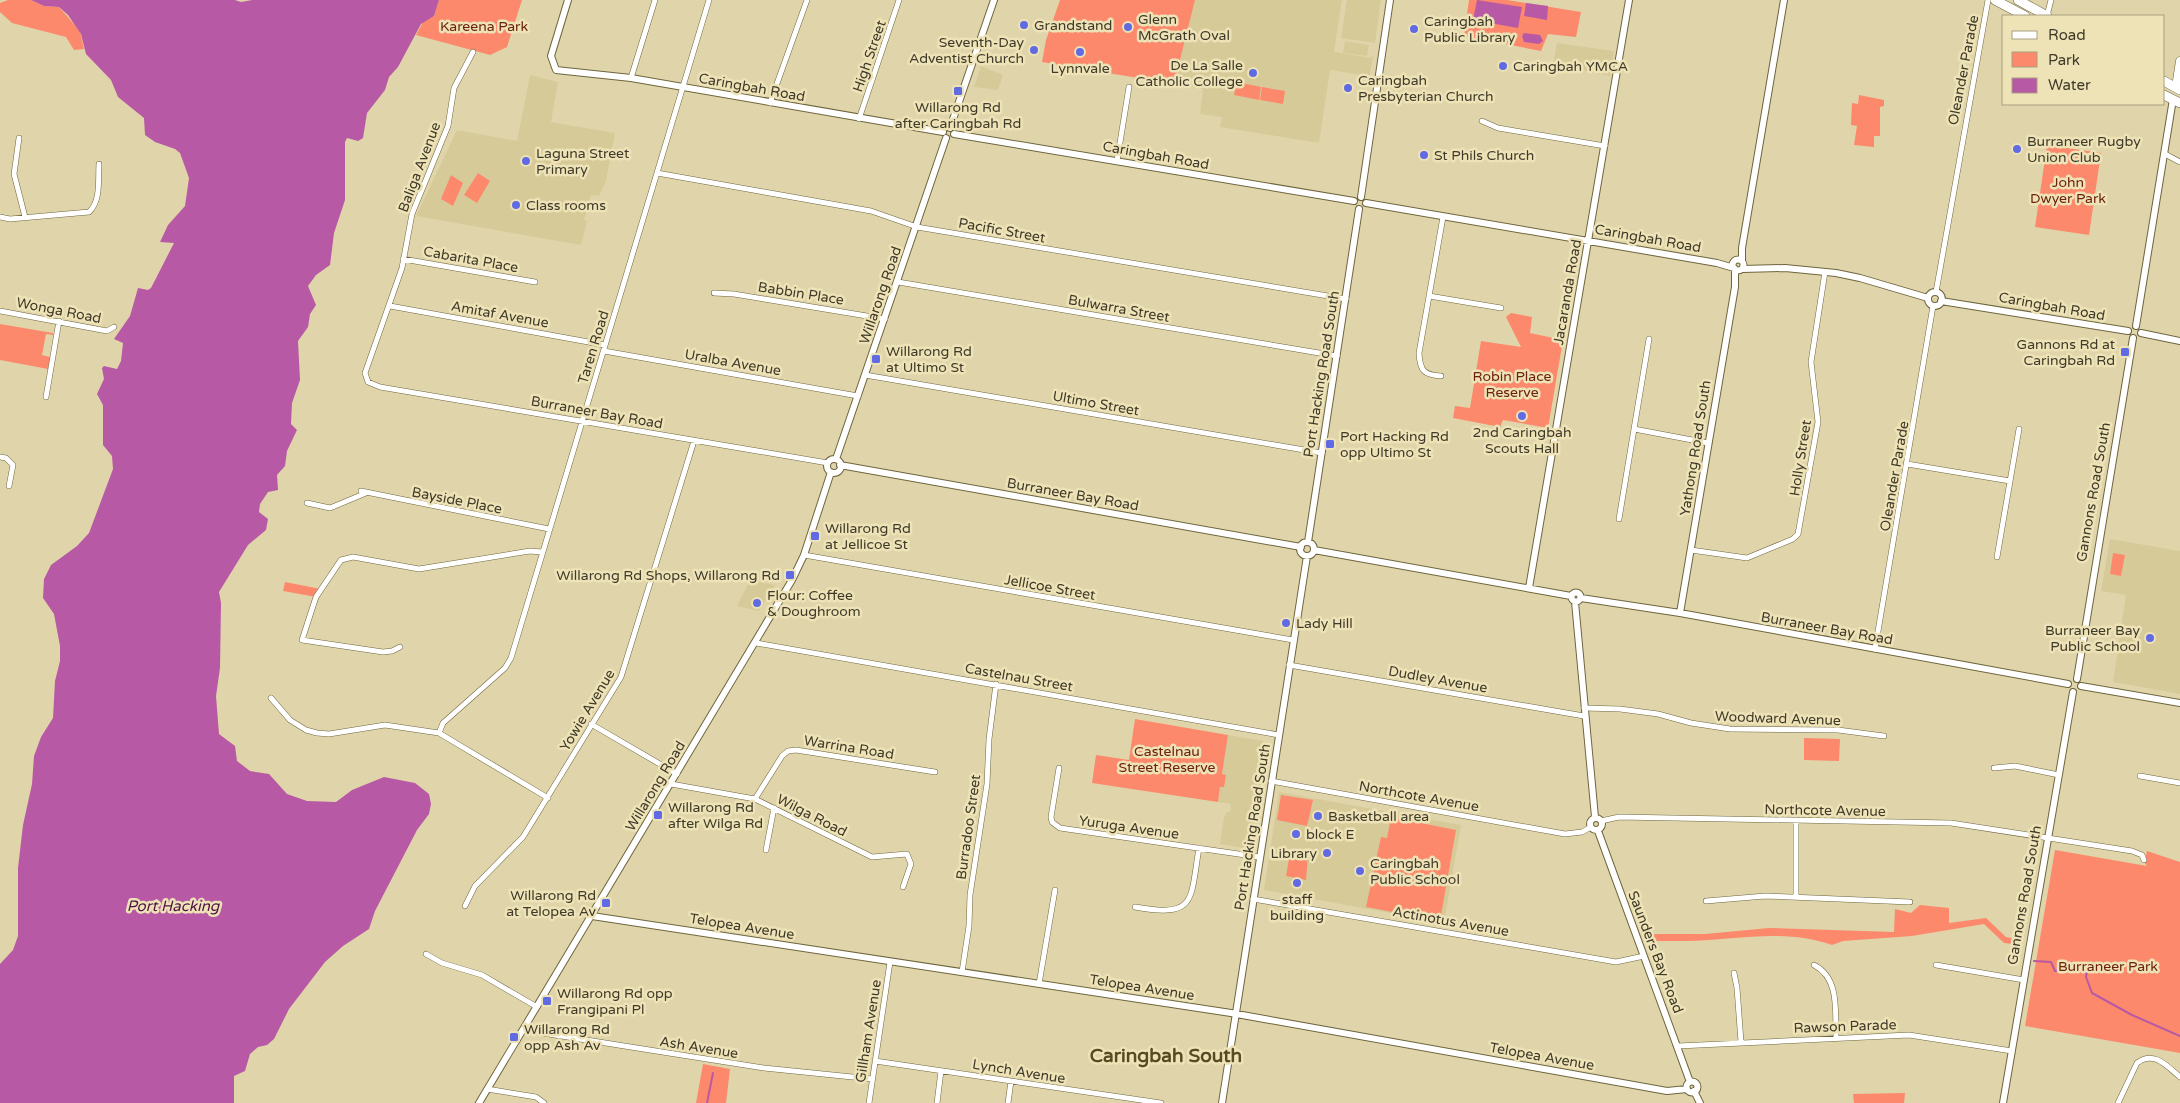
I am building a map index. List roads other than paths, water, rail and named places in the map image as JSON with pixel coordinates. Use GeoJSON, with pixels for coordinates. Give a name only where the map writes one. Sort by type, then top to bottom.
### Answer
{"type":"FeatureCollection","features":[{"type":"Feature","properties":{"kind":"main road"},"geometry":{"type":"LineString","coordinates":[[1995,0],[2023,15]]}},
{"type":"Feature","properties":{"kind":"main road"},"geometry":{"type":"LineString","coordinates":[[2018,0],[2045,15]]}},
{"type":"Feature","properties":{"kind":"main road"},"geometry":{"type":"LineString","coordinates":[[2165,95],[2177,101],[2180,61]]}},
{"type":"Feature","properties":{"kind":"main road"},"geometry":{"type":"LineString","coordinates":[[2165,82],[2178,89]]}},
{"type":"Feature","properties":{"kind":"street","name":"Caringbah Road"},"geometry":{"type":"LineString","coordinates":[[568,0],[551,56],[556,70],[632,78],[944,135]]}},
{"type":"Feature","properties":{"kind":"street"},"geometry":{"type":"LineString","coordinates":[[632,78],[655,0]]}},
{"type":"Feature","properties":{"kind":"street","name":"Taren Road"},"geometry":{"type":"LineString","coordinates":[[439,733],[443,723],[505,668],[511,658],[548,529],[709,0]]}},
{"type":"Feature","properties":{"kind":"street"},"geometry":{"type":"LineString","coordinates":[[770,102],[807,0]]}},
{"type":"Feature","properties":{"kind":"street","name":"High Street"},"geometry":{"type":"LineString","coordinates":[[859,119],[900,0]]}},
{"type":"Feature","properties":{"kind":"street"},"geometry":{"type":"LineString","coordinates":[[950,128],[994,0]]}},
{"type":"Feature","properties":{"kind":"street"},"geometry":{"type":"LineString","coordinates":[[1361,197],[1366,203],[1363,208],[1359,209],[1354,205],[1354,202],[1361,197],[1390,0]]}},
{"type":"Feature","properties":{"kind":"street","name":"Jacaranda Road"},"geometry":{"type":"LineString","coordinates":[[1529,588],[1629,0]]}},
{"type":"Feature","properties":{"kind":"street","name":"Yathong Road South"},"geometry":{"type":"LineString","coordinates":[[1680,613],[1784,0]]}},
{"type":"Feature","properties":{"kind":"street","name":"Oleander Parade"},"geometry":{"type":"LineString","coordinates":[[1936,292],[1988,0]]}},
{"type":"Feature","properties":{"kind":"street"},"geometry":{"type":"LineString","coordinates":[[2047,15],[2051,0]]}},
{"type":"Feature","properties":{"kind":"street","name":"Baliga Avenue"},"geometry":{"type":"LineString","coordinates":[[365,378],[390,306],[403,259],[412,214],[448,126],[454,88],[473,52]]}},
{"type":"Feature","properties":{"kind":"street"},"geometry":{"type":"LineString","coordinates":[[1117,161],[1129,87]]}},
{"type":"Feature","properties":{"kind":"street"},"geometry":{"type":"LineString","coordinates":[[2136,326],[2165,154],[2177,101]]}},
{"type":"Feature","properties":{"kind":"street"},"geometry":{"type":"LineString","coordinates":[[1482,121],[1498,128],[1605,146]]}},
{"type":"Feature","properties":{"kind":"street"},"geometry":{"type":"LineString","coordinates":[[950,128],[954,134],[951,138],[944,135],[945,129],[950,128]]}},
{"type":"Feature","properties":{"kind":"street","name":"Caringbah Road"},"geometry":{"type":"LineString","coordinates":[[954,134],[1354,202]]}},
{"type":"Feature","properties":{"kind":"street","name":"Willarong Road"},"geometry":{"type":"LineString","coordinates":[[838,462],[858,396],[917,227],[944,135]]}},
{"type":"Feature","properties":{"kind":"street"},"geometry":{"type":"LineString","coordinates":[[19,138],[14,174],[25,217]]}},
{"type":"Feature","properties":{"kind":"street"},"geometry":{"type":"LineString","coordinates":[[2165,154],[2180,162]]}},
{"type":"Feature","properties":{"kind":"street"},"geometry":{"type":"LineString","coordinates":[[0,217],[89,212],[94,207],[98,191],[99,164]]}},
{"type":"Feature","properties":{"kind":"street","name":"Pacific Street"},"geometry":{"type":"LineString","coordinates":[[656,173],[871,211],[917,227],[1346,299]]}},
{"type":"Feature","properties":{"kind":"street","name":"Caringbah Road"},"geometry":{"type":"LineString","coordinates":[[1366,203],[1717,263],[1825,272],[1860,278],[1928,298]]}},
{"type":"Feature","properties":{"kind":"street","name":"Port Hacking Road South"},"geometry":{"type":"LineString","coordinates":[[1308,542],[1359,209]]}},
{"type":"Feature","properties":{"kind":"street"},"geometry":{"type":"LineString","coordinates":[[1442,376],[1429,375],[1423,369],[1420,361],[1443,217]]}},
{"type":"Feature","properties":{"kind":"street","name":"Cabarita Place"},"geometry":{"type":"LineString","coordinates":[[403,259],[535,282]]}},
{"type":"Feature","properties":{"kind":"street","name":"Holly Street"},"geometry":{"type":"LineString","coordinates":[[1691,550],[1747,558],[1794,539],[1798,534],[1818,422],[1811,362],[1825,272]]}},
{"type":"Feature","properties":{"kind":"street","name":"Bulwarra Street"},"geometry":{"type":"LineString","coordinates":[[898,282],[1337,356]]}},
{"type":"Feature","properties":{"kind":"street"},"geometry":{"type":"LineString","coordinates":[[1936,292],[1940,295],[1942,301],[1933,306],[1929,303],[1928,298],[1936,292]]}},
{"type":"Feature","properties":{"kind":"street","name":"Babbin Place"},"geometry":{"type":"LineString","coordinates":[[714,293],[734,294],[885,319]]}},
{"type":"Feature","properties":{"kind":"street"},"geometry":{"type":"LineString","coordinates":[[1429,296],[1501,308]]}},
{"type":"Feature","properties":{"kind":"street","name":"Caringbah Road"},"geometry":{"type":"LineString","coordinates":[[1942,301],[2128,331]]}},
{"type":"Feature","properties":{"kind":"street","name":"Amitaf Avenue"},"geometry":{"type":"LineString","coordinates":[[390,306],[604,348]]}},
{"type":"Feature","properties":{"kind":"street","name":"Oleander Parade"},"geometry":{"type":"LineString","coordinates":[[1875,649],[1933,306]]}},
{"type":"Feature","properties":{"kind":"street","name":"Wonga Road"},"geometry":{"type":"LineString","coordinates":[[0,310],[107,330],[114,326]]}},
{"type":"Feature","properties":{"kind":"street"},"geometry":{"type":"LineString","coordinates":[[46,397],[59,321]]}},
{"type":"Feature","properties":{"kind":"street"},"geometry":{"type":"LineString","coordinates":[[2136,326],[2128,331],[2133,338],[2141,333],[2180,341]]}},
{"type":"Feature","properties":{"kind":"street"},"geometry":{"type":"LineString","coordinates":[[2136,326],[2141,333]]}},
{"type":"Feature","properties":{"kind":"street","name":"Gannons Road South"},"geometry":{"type":"LineString","coordinates":[[2077,679],[2133,338]]}},
{"type":"Feature","properties":{"kind":"street"},"geometry":{"type":"LineString","coordinates":[[1620,519],[1649,339]]}},
{"type":"Feature","properties":{"kind":"street","name":"Uralba Avenue"},"geometry":{"type":"LineString","coordinates":[[604,348],[858,396]]}},
{"type":"Feature","properties":{"kind":"street","name":"Ultimo Street"},"geometry":{"type":"LineString","coordinates":[[866,375],[1322,453]]}},
{"type":"Feature","properties":{"kind":"street","name":"Burraneer Bay Road"},"geometry":{"type":"LineString","coordinates":[[365,378],[373,385],[380,387],[828,463]]}},
{"type":"Feature","properties":{"kind":"street"},"geometry":{"type":"LineString","coordinates":[[1634,429],[1708,443]]}},
{"type":"Feature","properties":{"kind":"street"},"geometry":{"type":"LineString","coordinates":[[1997,557],[2019,429]]}},
{"type":"Feature","properties":{"kind":"street","name":"Yowie Avenue"},"geometry":{"type":"LineString","coordinates":[[465,906],[475,886],[519,842],[548,798],[590,724],[624,670],[694,441]]}},
{"type":"Feature","properties":{"kind":"street"},"geometry":{"type":"LineString","coordinates":[[0,457],[6,458],[13,465],[9,486]]}},
{"type":"Feature","properties":{"kind":"street"},"geometry":{"type":"LineString","coordinates":[[831,460],[838,462],[838,471],[831,472],[828,469],[828,463],[831,460]]}},
{"type":"Feature","properties":{"kind":"street","name":"Burraneer Bay Road"},"geometry":{"type":"LineString","coordinates":[[838,462],[1301,547]]}},
{"type":"Feature","properties":{"kind":"street"},"geometry":{"type":"LineString","coordinates":[[1907,464],[2010,481]]}},
{"type":"Feature","properties":{"kind":"street","name":"Willarong Road"},"geometry":{"type":"LineString","coordinates":[[479,1103],[792,580],[804,556],[831,472]]}},
{"type":"Feature","properties":{"kind":"street","name":"Bayside Place"},"geometry":{"type":"LineString","coordinates":[[307,504],[330,508],[364,492],[548,529]]}},
{"type":"Feature","properties":{"kind":"street"},"geometry":{"type":"LineString","coordinates":[[1308,542],[1312,544],[1313,554],[1306,556],[1302,552],[1301,547],[1308,542]]}},
{"type":"Feature","properties":{"kind":"street","name":"Burraneer Bay Road"},"geometry":{"type":"LineString","coordinates":[[1314,550],[1529,588],[1576,599],[1680,613],[2068,684]]}},
{"type":"Feature","properties":{"kind":"street"},"geometry":{"type":"LineString","coordinates":[[400,647],[383,652],[302,640],[316,597],[341,560],[353,558],[419,569],[530,551],[542,552]]}},
{"type":"Feature","properties":{"kind":"street","name":"Jellicoe Street"},"geometry":{"type":"LineString","coordinates":[[804,556],[1292,640]]}},
{"type":"Feature","properties":{"kind":"street","name":"Port Hacking Road South"},"geometry":{"type":"LineString","coordinates":[[1222,1103],[1306,556]]}},
{"type":"Feature","properties":{"kind":"street"},"geometry":{"type":"LineString","coordinates":[[1576,599],[1584,716],[1598,819],[1602,825],[1594,829]]}},
{"type":"Feature","properties":{"kind":"street","name":"Castelnau Street"},"geometry":{"type":"LineString","coordinates":[[756,642],[1279,735]]}},
{"type":"Feature","properties":{"kind":"street","name":"Dudley Avenue"},"geometry":{"type":"LineString","coordinates":[[1289,665],[1584,716]]}},
{"type":"Feature","properties":{"kind":"street"},"geometry":{"type":"LineString","coordinates":[[2077,679],[2081,686],[2079,690],[2073,692],[2068,684],[2071,680],[2077,679]]}},
{"type":"Feature","properties":{"kind":"street","name":"Burradoo Street"},"geometry":{"type":"LineString","coordinates":[[962,972],[969,926],[970,895],[987,784],[989,739],[996,684]]}},
{"type":"Feature","properties":{"kind":"street"},"geometry":{"type":"LineString","coordinates":[[2081,686],[2180,703]]}},
{"type":"Feature","properties":{"kind":"street","name":"Gannons Road South"},"geometry":{"type":"LineString","coordinates":[[2003,1103],[2073,692]]}},
{"type":"Feature","properties":{"kind":"street"},"geometry":{"type":"LineString","coordinates":[[271,698],[290,720],[306,730],[318,733],[334,733],[385,725],[439,733],[548,798]]}},
{"type":"Feature","properties":{"kind":"street","name":"Woodward Avenue"},"geometry":{"type":"LineString","coordinates":[[1584,708],[1620,709],[1658,714],[1691,723],[1730,729],[1838,730],[1884,736]]}},
{"type":"Feature","properties":{"kind":"street"},"geometry":{"type":"LineString","coordinates":[[590,724],[677,774]]}},
{"type":"Feature","properties":{"kind":"street","name":"Warrina Road"},"geometry":{"type":"LineString","coordinates":[[755,799],[782,756],[788,751],[796,750],[935,772]]}},
{"type":"Feature","properties":{"kind":"street"},"geometry":{"type":"LineString","coordinates":[[1994,768],[2019,767],[2059,775]]}},
{"type":"Feature","properties":{"kind":"street","name":"Yuruga Avenue"},"geometry":{"type":"LineString","coordinates":[[1059,768],[1051,817],[1055,826],[1259,857]]}},
{"type":"Feature","properties":{"kind":"street"},"geometry":{"type":"LineString","coordinates":[[2140,776],[2180,783]]}},
{"type":"Feature","properties":{"kind":"street","name":"Northcote Avenue"},"geometry":{"type":"LineString","coordinates":[[1271,781],[1565,834],[1594,829]]}},
{"type":"Feature","properties":{"kind":"street","name":"Wilga Road"},"geometry":{"type":"LineString","coordinates":[[671,784],[755,799],[868,856],[907,854],[911,864],[903,887]]}},
{"type":"Feature","properties":{"kind":"street"},"geometry":{"type":"LineString","coordinates":[[766,850],[774,808]]}},
{"type":"Feature","properties":{"kind":"street","name":"Northcote Avenue"},"geometry":{"type":"LineString","coordinates":[[1598,819],[1619,817],[1951,823],[2048,837],[2132,852],[2143,856]]}},
{"type":"Feature","properties":{"kind":"street"},"geometry":{"type":"LineString","coordinates":[[1594,829],[1598,819]]}},
{"type":"Feature","properties":{"kind":"street"},"geometry":{"type":"LineString","coordinates":[[1796,821],[1796,896]]}},
{"type":"Feature","properties":{"kind":"street","name":"Saunders Bay Road"},"geometry":{"type":"LineString","coordinates":[[1594,829],[1644,956],[1690,1082],[1697,1086],[1690,1090]]}},
{"type":"Feature","properties":{"kind":"street"},"geometry":{"type":"LineString","coordinates":[[1135,907],[1162,912],[1172,912],[1181,908],[1188,901],[1192,891],[1199,848]]}},
{"type":"Feature","properties":{"kind":"street"},"geometry":{"type":"LineString","coordinates":[[1039,984],[1055,890]]}},
{"type":"Feature","properties":{"kind":"street"},"geometry":{"type":"LineString","coordinates":[[1706,901],[1765,896],[1796,896],[1910,902]]}},
{"type":"Feature","properties":{"kind":"street","name":"Actinotus Avenue"},"geometry":{"type":"LineString","coordinates":[[1253,899],[1616,962],[1644,956]]}},
{"type":"Feature","properties":{"kind":"street","name":"Telopea Avenue"},"geometry":{"type":"LineString","coordinates":[[592,916],[1236,1014],[1667,1091],[1690,1090]]}},
{"type":"Feature","properties":{"kind":"street"},"geometry":{"type":"LineString","coordinates":[[426,954],[448,966],[482,975],[537,1007]]}},
{"type":"Feature","properties":{"kind":"street","name":"Gillham Avenue"},"geometry":{"type":"LineString","coordinates":[[868,1103],[890,962]]}},
{"type":"Feature","properties":{"kind":"street"},"geometry":{"type":"LineString","coordinates":[[1814,965],[1826,973],[1832,982],[1836,1038]]}},
{"type":"Feature","properties":{"kind":"street"},"geometry":{"type":"LineString","coordinates":[[1936,965],[2024,980]]}},
{"type":"Feature","properties":{"kind":"street"},"geometry":{"type":"LineString","coordinates":[[1734,973],[1738,988],[1741,1042]]}},
{"type":"Feature","properties":{"kind":"street","name":"Ash Avenue"},"geometry":{"type":"LineString","coordinates":[[523,1030],[764,1068],[872,1079]]}},
{"type":"Feature","properties":{"kind":"street","name":"Rawson Parade"},"geometry":{"type":"LineString","coordinates":[[1678,1046],[1916,1035],[2012,1051]]}},
{"type":"Feature","properties":{"kind":"street"},"geometry":{"type":"LineString","coordinates":[[2118,1103],[2137,1063],[2142,1059],[2150,1057],[2158,1060],[2180,1077]]}},
{"type":"Feature","properties":{"kind":"street","name":"Lynch Avenue"},"geometry":{"type":"LineString","coordinates":[[875,1061],[1160,1103]]}},
{"type":"Feature","properties":{"kind":"street"},"geometry":{"type":"LineString","coordinates":[[937,1103],[942,1071]]}},
{"type":"Feature","properties":{"kind":"street"},"geometry":{"type":"LineString","coordinates":[[1008,1103],[1012,1081]]}},
{"type":"Feature","properties":{"kind":"street"},"geometry":{"type":"LineString","coordinates":[[488,1089],[536,1097],[544,1103]]}},
{"type":"Feature","properties":{"kind":"street"},"geometry":{"type":"LineString","coordinates":[[1690,1090],[1700,1103]]}},
{"type":"Feature","properties":{"kind":"street"},"geometry":{"type":"LineString","coordinates":[[1108,1103],[1109,1096]]}},
{"type":"Feature","properties":{"kind":"water","name":"Port Hacking"},"geometry":{"type":"Polygon","coordinates":[[[31,0],[235,0],[241,2],[252,0],[439,0],[434,16],[421,24],[398,67],[389,77],[385,90],[367,113],[363,138],[358,141],[347,138],[345,142],[345,200],[334,233],[330,265],[316,275],[308,286],[316,305],[310,314],[308,327],[298,341],[300,380],[292,403],[291,424],[297,430],[287,451],[285,466],[277,475],[278,490],[268,492],[260,504],[259,512],[268,519],[266,530],[248,545],[219,592],[221,603],[220,668],[216,696],[219,734],[235,746],[237,761],[250,771],[269,774],[287,794],[307,801],[336,802],[352,790],[384,777],[415,783],[429,794],[431,804],[429,814],[417,830],[375,911],[369,929],[343,946],[325,962],[289,1009],[274,1039],[267,1045],[258,1047],[250,1054],[245,1071],[234,1076],[234,1103],[0,1103],[0,964],[13,950],[18,936],[18,868],[23,825],[32,784],[34,756],[41,737],[53,718],[55,681],[60,661],[60,646],[54,614],[43,598],[44,579],[51,565],[77,546],[89,533],[113,469],[112,456],[103,445],[103,405],[97,394],[104,379],[102,368],[104,366],[117,369],[121,361],[123,343],[114,339],[130,316],[138,288],[148,290],[151,288],[174,243],[160,242],[168,225],[185,206],[189,178],[180,153],[175,149],[155,142],[145,135],[144,118],[118,97],[111,80],[86,54],[81,34],[68,15],[59,7],[44,6],[31,0]]]}},
{"type":"Feature","properties":{"kind":"water"},"geometry":{"type":"Polygon","coordinates":[[[1477,0],[1522,7],[1518,28],[1473,20],[1477,0]]]}},
{"type":"Feature","properties":{"kind":"water"},"geometry":{"type":"Polygon","coordinates":[[[1526,3],[1548,6],[1547,20],[1524,16],[1526,3]]]}},
{"type":"Feature","properties":{"kind":"water"},"geometry":{"type":"Polygon","coordinates":[[[1524,33],[1540,35],[1543,41],[1539,44],[1524,42],[1522,36],[1524,33]]]}},
{"type":"Feature","properties":{"kind":"waterway"},"geometry":{"type":"LineString","coordinates":[[2034,961],[2051,962],[2055,971],[2082,968],[2087,971],[2086,977],[2092,993],[2132,1015],[2180,1036]]}},
{"type":"Feature","properties":{"kind":"waterway"},"geometry":{"type":"LineString","coordinates":[[707,1103],[713,1073]]}},
{"type":"Feature","properties":{"kind":"place","name":"Grandstand"},"geometry":{"type":"Point","coordinates":[1024,25]}},
{"type":"Feature","properties":{"kind":"place","name":"Glenn McGrath Oval"},"geometry":{"type":"Point","coordinates":[1128,27]}},
{"type":"Feature","properties":{"kind":"place","name":"Caringbah Public Library"},"geometry":{"type":"Point","coordinates":[1414,29]}},
{"type":"Feature","properties":{"kind":"place","name":"Seventh-Day Adventist Church"},"geometry":{"type":"Point","coordinates":[1034,50]}},
{"type":"Feature","properties":{"kind":"place","name":"Lynnvale"},"geometry":{"type":"Point","coordinates":[1080,52]}},
{"type":"Feature","properties":{"kind":"place","name":"Caringbah YMCA"},"geometry":{"type":"Point","coordinates":[1503,66]}},
{"type":"Feature","properties":{"kind":"place","name":"De La Salle Catholic College"},"geometry":{"type":"Point","coordinates":[1253,73]}},
{"type":"Feature","properties":{"kind":"place","name":"Caringbah Presbyterian Church"},"geometry":{"type":"Point","coordinates":[1348,88]}},
{"type":"Feature","properties":{"kind":"place","name":"Willarong Rd after Caringbah Rd"},"geometry":{"type":"Point","coordinates":[958,91]}},
{"type":"Feature","properties":{"kind":"place","name":"Burraneer Rugby Union Club"},"geometry":{"type":"Point","coordinates":[2017,149]}},
{"type":"Feature","properties":{"kind":"place","name":"St Phils Church"},"geometry":{"type":"Point","coordinates":[1424,155]}},
{"type":"Feature","properties":{"kind":"place","name":"Laguna Street Primary"},"geometry":{"type":"Point","coordinates":[526,161]}},
{"type":"Feature","properties":{"kind":"place","name":"Class rooms"},"geometry":{"type":"Point","coordinates":[516,205]}},
{"type":"Feature","properties":{"kind":"place","name":"Gannons Rd at Caringbah Rd"},"geometry":{"type":"Point","coordinates":[2125,352]}},
{"type":"Feature","properties":{"kind":"place","name":"Willarong Rd at Ultimo St"},"geometry":{"type":"Point","coordinates":[876,359]}},
{"type":"Feature","properties":{"kind":"place","name":"2nd Caringbah Scouts Hall"},"geometry":{"type":"Point","coordinates":[1522,416]}},
{"type":"Feature","properties":{"kind":"place","name":"Port Hacking Rd opp Ultimo St"},"geometry":{"type":"Point","coordinates":[1330,444]}},
{"type":"Feature","properties":{"kind":"place","name":"Willarong Rd at Jellicoe St"},"geometry":{"type":"Point","coordinates":[815,536]}},
{"type":"Feature","properties":{"kind":"place","name":"Willarong Rd Shops, Willarong Rd"},"geometry":{"type":"Point","coordinates":[790,575]}},
{"type":"Feature","properties":{"kind":"place","name":"Flour: Coffee & Doughroom"},"geometry":{"type":"Point","coordinates":[757,603]}},
{"type":"Feature","properties":{"kind":"place","name":"Lady Hill"},"geometry":{"type":"Point","coordinates":[1286,623]}},
{"type":"Feature","properties":{"kind":"place","name":"Burraneer Bay Public School"},"geometry":{"type":"Point","coordinates":[2150,638]}},
{"type":"Feature","properties":{"kind":"place","name":"Willarong Rd after Wilga Rd"},"geometry":{"type":"Point","coordinates":[658,815]}},
{"type":"Feature","properties":{"kind":"place","name":"Basketball area"},"geometry":{"type":"Point","coordinates":[1318,816]}},
{"type":"Feature","properties":{"kind":"place","name":"block E"},"geometry":{"type":"Point","coordinates":[1296,834]}},
{"type":"Feature","properties":{"kind":"place","name":"Library"},"geometry":{"type":"Point","coordinates":[1327,853]}},
{"type":"Feature","properties":{"kind":"place","name":"Caringbah Public School"},"geometry":{"type":"Point","coordinates":[1360,871]}},
{"type":"Feature","properties":{"kind":"place","name":"staff building"},"geometry":{"type":"Point","coordinates":[1297,883]}},
{"type":"Feature","properties":{"kind":"place","name":"Willarong Rd at Telopea Av"},"geometry":{"type":"Point","coordinates":[606,903]}},
{"type":"Feature","properties":{"kind":"place","name":"Willarong Rd opp Frangipani Pl"},"geometry":{"type":"Point","coordinates":[547,1001]}},
{"type":"Feature","properties":{"kind":"place","name":"Willarong Rd opp Ash Av"},"geometry":{"type":"Point","coordinates":[514,1037]}},
{"type":"Feature","properties":{"kind":"district","name":"Caringbah South"},"geometry":{"type":"Point","coordinates":[1166,1055]}},
{"type":"Feature","properties":{"kind":"park label","name":"Kareena Park"},"geometry":{"type":"Point","coordinates":[484,26]}},
{"type":"Feature","properties":{"kind":"park label","name":"John Dwyer Park"},"geometry":{"type":"Point","coordinates":[2068,190]}},
{"type":"Feature","properties":{"kind":"park label","name":"Robin Place Reserve"},"geometry":{"type":"Point","coordinates":[1512,384]}},
{"type":"Feature","properties":{"kind":"park label","name":"Castelnau Street Reserve"},"geometry":{"type":"Point","coordinates":[1167,760]}},
{"type":"Feature","properties":{"kind":"park label","name":"Burraneer Park"},"geometry":{"type":"Point","coordinates":[2108,966]}}]}
